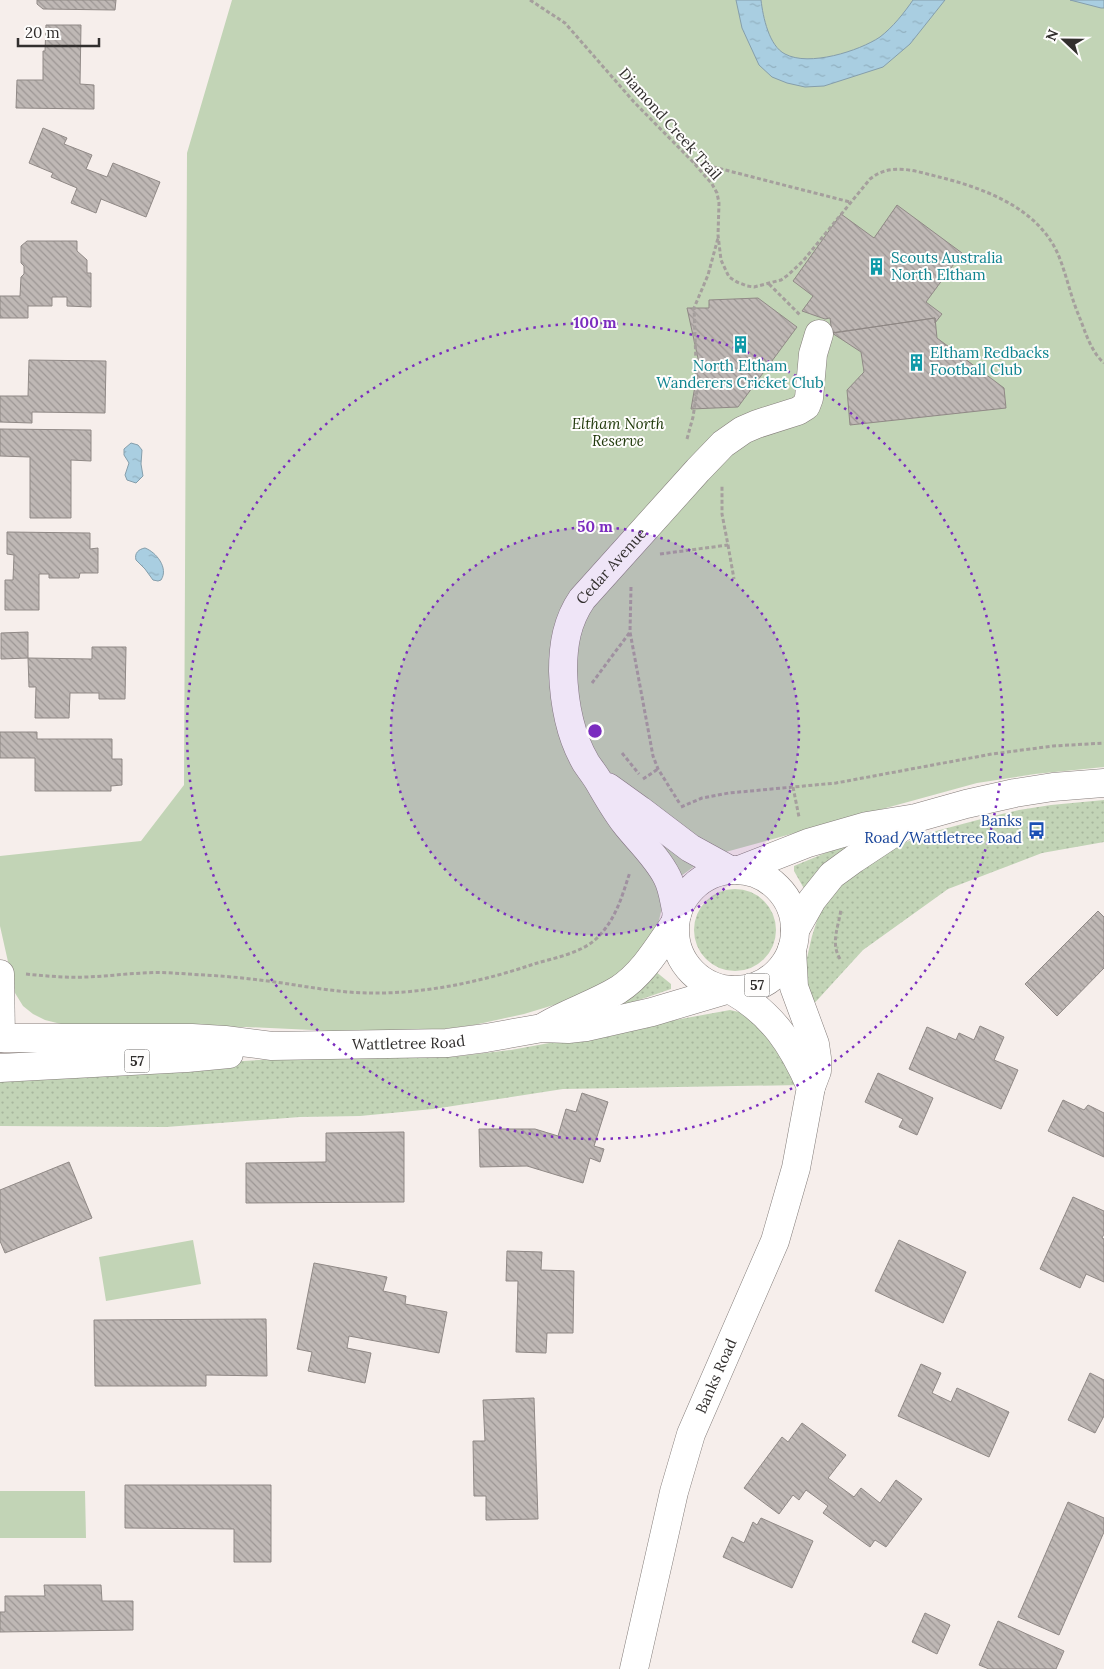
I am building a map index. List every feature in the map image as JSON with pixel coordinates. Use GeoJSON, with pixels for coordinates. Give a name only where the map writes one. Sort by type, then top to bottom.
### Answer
{"type":"FeatureCollection","features":[{"type":"Feature","properties":{"kind":"main road","name":"Cedar Avenue"},"geometry":{"type":"LineString","coordinates":[[734,870],[690,848],[652,835],[624,822],[585,762],[569,720],[564,692],[563,660],[566,633],[570,620],[582,599],[723,444],[743,430],[803,409],[808,403],[813,354],[818,334]]}},
{"type":"Feature","properties":{"kind":"main road","name":"57"},"geometry":{"type":"LineString","coordinates":[[916,818],[832,875],[812,900],[783,967],[768,980],[750,988],[729,990],[712,986],[698,978],[687,967],[680,954],[676,938],[676,918],[684,898],[696,884],[712,874],[734,870],[808,843],[866,826],[916,818],[1015,793],[1054,787],[1104,783]]}},
{"type":"Feature","properties":{"kind":"main road","name":"Cedar Avenue"},"geometry":{"type":"LineString","coordinates":[[652,835],[662,868],[668,878],[676,918]]}},
{"type":"Feature","properties":{"kind":"main road"},"geometry":{"type":"LineString","coordinates":[[734,870],[756,874],[772,882],[785,896],[792,912],[794,940]]}},
{"type":"Feature","properties":{"kind":"main road","name":"Wattletree Road"},"geometry":{"type":"LineString","coordinates":[[542,1028],[619,989],[635,976],[656,951],[676,918]]}},
{"type":"Feature","properties":{"kind":"main road","name":"Banks Road"},"geometry":{"type":"LineString","coordinates":[[634,1669],[674,1492],[691,1434],[777,1233],[796,1168],[811,1088],[817,1071],[817,1058],[794,987],[794,940]]}},
{"type":"Feature","properties":{"kind":"main road"},"geometry":{"type":"LineString","coordinates":[[1,1068],[1,1038],[10,974]]}},
{"type":"Feature","properties":{"kind":"main road"},"geometry":{"type":"LineString","coordinates":[[729,990],[745,998],[772,1021],[796,1054],[811,1088]]}},
{"type":"Feature","properties":{"kind":"main road","name":"Wattletree Road"},"geometry":{"type":"LineString","coordinates":[[1,1038],[192,1038],[272,1046],[447,1043],[503,1036],[542,1028],[568,1029],[586,1027],[652,1012],[729,990]]}},
{"type":"Feature","properties":{"kind":"main road","name":"Wattletree Road"},"geometry":{"type":"LineString","coordinates":[[1,1068],[187,1058],[223,1055],[272,1046]]}},
{"type":"Feature","properties":{"kind":"path","name":"Diamond Creek Trail"},"geometry":{"type":"LineString","coordinates":[[530,0],[565,23],[634,102],[694,162],[712,184],[717,193],[719,203],[718,235],[721,260],[729,277],[737,282],[754,287],[781,280],[794,270],[863,186],[877,173],[902,169],[951,180],[982,191],[1023,212],[1045,231],[1056,250],[1080,319],[1096,354],[1104,362]]}},
{"type":"Feature","properties":{"kind":"path"},"geometry":{"type":"LineString","coordinates":[[694,162],[850,202]]}},
{"type":"Feature","properties":{"kind":"path"},"geometry":{"type":"LineString","coordinates":[[769,284],[818,334]]}},
{"type":"Feature","properties":{"kind":"path"},"geometry":{"type":"LineString","coordinates":[[728,545],[734,579]]}},
{"type":"Feature","properties":{"kind":"path"},"geometry":{"type":"LineString","coordinates":[[564,692],[584,689],[591,684],[630,632]]}},
{"type":"Feature","properties":{"kind":"path"},"geometry":{"type":"LineString","coordinates":[[10,974],[66,977],[171,973],[259,980],[339,991],[371,993],[423,989],[483,979],[576,951],[596,939],[611,921],[617,910],[631,869],[652,835],[672,813],[690,802],[716,795],[836,783],[992,754],[1053,746],[1104,743]]}},
{"type":"Feature","properties":{"kind":"path"},"geometry":{"type":"LineString","coordinates":[[622,753],[644,779],[658,769]]}},
{"type":"Feature","properties":{"kind":"green space","name":"Eltham North Reserve"},"geometry":{"type":"Polygon","coordinates":[[[232,0],[1104,0],[1104,767],[1035,774],[977,783],[722,853],[699,863],[681,876],[662,908],[658,924],[635,962],[605,983],[567,1001],[524,1014],[474,1025],[429,1031],[355,1032],[246,1027],[69,1026],[45,1020],[23,1006],[15,993],[0,926],[0,856],[141,841],[184,785],[187,153],[232,0]]]}},
{"type":"Feature","properties":{"kind":"green space"},"geometry":{"type":"Polygon","coordinates":[[[1104,800],[1104,842],[1042,853],[948,889],[863,950],[810,1008],[806,982],[806,962],[812,936],[821,908],[841,882],[902,844],[925,834],[1019,810],[1104,800]]]}},
{"type":"Feature","properties":{"kind":"green space"},"geometry":{"type":"Polygon","coordinates":[[[859,839],[806,892],[794,871],[794,866],[859,839]]]}},
{"type":"Feature","properties":{"kind":"green space"},"geometry":{"type":"Polygon","coordinates":[[[735,889],[751,892],[764,901],[773,914],[776,930],[773,946],[764,959],[751,968],[735,971],[719,968],[706,959],[697,946],[694,930],[697,914],[706,901],[719,892],[735,889]]]}},
{"type":"Feature","properties":{"kind":"green space"},"geometry":{"type":"Polygon","coordinates":[[[655,971],[671,984],[671,989],[610,1010],[655,971]]]}},
{"type":"Feature","properties":{"kind":"green space"},"geometry":{"type":"Polygon","coordinates":[[[730,1010],[752,1015],[801,1085],[563,1089],[433,1109],[360,1116],[300,1117],[166,1127],[0,1126],[0,1076],[275,1059],[452,1057],[511,1050],[730,1010]]]}},
{"type":"Feature","properties":{"kind":"green space"},"geometry":{"type":"Polygon","coordinates":[[[193,1240],[201,1284],[106,1301],[99,1257],[193,1240]]]}},
{"type":"Feature","properties":{"kind":"green space"},"geometry":{"type":"Polygon","coordinates":[[[0,1491],[85,1491],[86,1538],[0,1538],[0,1491]]]}},
{"type":"Feature","properties":{"kind":"water"},"geometry":{"type":"Polygon","coordinates":[[[736,0],[761,0],[765,22],[775,45],[785,54],[795,58],[807,59],[834,56],[860,47],[880,37],[902,15],[913,0],[945,0],[910,44],[883,67],[824,86],[805,87],[772,77],[759,65],[742,28],[736,0]]]}},
{"type":"Feature","properties":{"kind":"water"},"geometry":{"type":"Polygon","coordinates":[[[1070,0],[1104,0],[1104,8],[1101,8],[1070,0]]]}},
{"type":"Feature","properties":{"kind":"water"},"geometry":{"type":"Polygon","coordinates":[[[131,443],[138,445],[142,450],[141,464],[143,476],[136,483],[127,480],[125,475],[129,463],[124,455],[124,449],[131,443]]]}},
{"type":"Feature","properties":{"kind":"water"},"geometry":{"type":"Polygon","coordinates":[[[145,548],[160,561],[163,570],[161,580],[153,580],[136,560],[138,552],[145,548]]]}},
{"type":"Feature","properties":{"kind":"building"},"geometry":{"type":"Polygon","coordinates":[[[37,0],[116,0],[115,10],[43,9],[37,4],[37,0]]]}},
{"type":"Feature","properties":{"kind":"building"},"geometry":{"type":"Polygon","coordinates":[[[46,25],[81,25],[80,84],[94,85],[94,109],[16,108],[17,80],[43,80],[43,51],[45,51],[46,25]]]}},
{"type":"Feature","properties":{"kind":"building"},"geometry":{"type":"Polygon","coordinates":[[[43,128],[67,138],[64,144],[92,155],[86,169],[107,177],[113,163],[160,182],[146,217],[101,199],[96,213],[71,203],[77,188],[51,177],[53,173],[29,163],[43,128]]]}},
{"type":"Feature","properties":{"kind":"building","name":"Scouts Australia North Eltham"},"geometry":{"type":"Polygon","coordinates":[[[897,205],[962,253],[926,302],[942,314],[935,323],[935,318],[832,333],[830,318],[825,319],[802,311],[813,296],[793,281],[841,214],[874,238],[897,205]]]}},
{"type":"Feature","properties":{"kind":"building"},"geometry":{"type":"Polygon","coordinates":[[[27,241],[77,241],[77,251],[87,260],[87,273],[91,273],[91,307],[67,306],[67,297],[52,297],[52,306],[28,306],[28,318],[0,318],[0,296],[20,296],[21,277],[24,274],[24,266],[21,263],[21,246],[27,241]]]}},
{"type":"Feature","properties":{"kind":"building","name":"North Eltham Wanderers Cricket Club"},"geometry":{"type":"Polygon","coordinates":[[[758,298],[797,327],[738,407],[691,409],[699,363],[687,308],[709,308],[709,300],[758,298]]]}},
{"type":"Feature","properties":{"kind":"building","name":"Eltham Redbacks Football Club"},"geometry":{"type":"Polygon","coordinates":[[[935,318],[937,338],[1004,388],[1006,408],[850,425],[847,390],[864,372],[861,352],[832,333],[935,318]]]}},
{"type":"Feature","properties":{"kind":"building"},"geometry":{"type":"Polygon","coordinates":[[[29,360],[106,361],[105,413],[32,412],[32,423],[0,422],[0,396],[28,396],[29,360]]]}},
{"type":"Feature","properties":{"kind":"building"},"geometry":{"type":"Polygon","coordinates":[[[0,429],[91,430],[91,461],[71,460],[71,518],[30,518],[30,457],[0,456],[0,429]]]}},
{"type":"Feature","properties":{"kind":"building"},"geometry":{"type":"Polygon","coordinates":[[[7,532],[90,533],[90,549],[98,548],[98,573],[80,573],[79,578],[49,578],[49,574],[39,574],[39,610],[5,610],[5,580],[13,580],[14,555],[7,554],[7,532]]]}},
{"type":"Feature","properties":{"kind":"building"},"geometry":{"type":"Polygon","coordinates":[[[28,632],[28,658],[1,659],[1,633],[28,632]]]}},
{"type":"Feature","properties":{"kind":"building"},"geometry":{"type":"Polygon","coordinates":[[[92,647],[126,647],[125,699],[99,699],[99,693],[70,693],[69,718],[35,718],[36,687],[29,687],[28,658],[92,659],[92,647]]]}},
{"type":"Feature","properties":{"kind":"building"},"geometry":{"type":"Polygon","coordinates":[[[0,732],[37,732],[37,739],[112,739],[112,759],[122,759],[122,785],[111,786],[111,791],[35,791],[35,758],[0,758],[0,732]]]}},
{"type":"Feature","properties":{"kind":"building"},"geometry":{"type":"Polygon","coordinates":[[[1098,911],[1104,917],[1104,968],[1057,1016],[1025,984],[1098,911]]]}},
{"type":"Feature","properties":{"kind":"building"},"geometry":{"type":"Polygon","coordinates":[[[980,1026],[1004,1037],[994,1060],[1018,1070],[1001,1109],[909,1069],[927,1027],[956,1040],[959,1033],[974,1040],[980,1026]]]}},
{"type":"Feature","properties":{"kind":"building"},"geometry":{"type":"Polygon","coordinates":[[[878,1073],[933,1098],[917,1135],[899,1127],[903,1119],[865,1102],[878,1073]]]}},
{"type":"Feature","properties":{"kind":"building"},"geometry":{"type":"Polygon","coordinates":[[[582,1093],[608,1102],[594,1146],[604,1149],[600,1162],[590,1158],[583,1183],[527,1166],[480,1167],[479,1129],[535,1129],[558,1136],[566,1109],[576,1112],[582,1093]]]}},
{"type":"Feature","properties":{"kind":"building"},"geometry":{"type":"Polygon","coordinates":[[[1063,1100],[1084,1110],[1088,1105],[1104,1113],[1104,1157],[1048,1131],[1063,1100]]]}},
{"type":"Feature","properties":{"kind":"building"},"geometry":{"type":"Polygon","coordinates":[[[404,1132],[404,1202],[246,1203],[246,1163],[326,1162],[326,1133],[404,1132]]]}},
{"type":"Feature","properties":{"kind":"building"},"geometry":{"type":"Polygon","coordinates":[[[69,1162],[92,1218],[5,1253],[0,1241],[0,1190],[69,1162]]]}},
{"type":"Feature","properties":{"kind":"building"},"geometry":{"type":"Polygon","coordinates":[[[1073,1197],[1104,1211],[1104,1234],[1102,1238],[1104,1239],[1104,1282],[1086,1274],[1080,1288],[1040,1269],[1073,1197]]]}},
{"type":"Feature","properties":{"kind":"building"},"geometry":{"type":"Polygon","coordinates":[[[899,1240],[966,1272],[943,1323],[875,1291],[899,1240]]]}},
{"type":"Feature","properties":{"kind":"building"},"geometry":{"type":"Polygon","coordinates":[[[507,1251],[542,1252],[541,1270],[574,1271],[573,1333],[547,1333],[546,1353],[516,1352],[518,1281],[506,1281],[507,1251]]]}},
{"type":"Feature","properties":{"kind":"building"},"geometry":{"type":"Polygon","coordinates":[[[314,1263],[387,1277],[383,1291],[406,1296],[405,1304],[447,1312],[439,1353],[349,1336],[347,1348],[371,1353],[365,1383],[308,1371],[312,1352],[297,1349],[314,1263]]]}},
{"type":"Feature","properties":{"kind":"building"},"geometry":{"type":"Polygon","coordinates":[[[266,1319],[267,1376],[206,1375],[206,1386],[95,1386],[94,1320],[266,1319]]]}},
{"type":"Feature","properties":{"kind":"building"},"geometry":{"type":"Polygon","coordinates":[[[921,1364],[941,1373],[932,1393],[951,1402],[957,1388],[1009,1412],[989,1457],[898,1416],[921,1364]]]}},
{"type":"Feature","properties":{"kind":"building"},"geometry":{"type":"Polygon","coordinates":[[[1090,1373],[1104,1380],[1104,1416],[1095,1433],[1068,1420],[1090,1373]]]}},
{"type":"Feature","properties":{"kind":"building"},"geometry":{"type":"Polygon","coordinates":[[[534,1398],[538,1519],[486,1520],[486,1496],[474,1496],[473,1441],[485,1441],[483,1400],[534,1398]]]}},
{"type":"Feature","properties":{"kind":"building"},"geometry":{"type":"Polygon","coordinates":[[[802,1423],[846,1455],[828,1478],[854,1497],[861,1488],[880,1503],[896,1480],[922,1499],[886,1547],[875,1540],[870,1547],[823,1513],[828,1506],[806,1490],[799,1500],[793,1495],[779,1514],[744,1488],[782,1437],[788,1442],[802,1423]]]}},
{"type":"Feature","properties":{"kind":"building"},"geometry":{"type":"Polygon","coordinates":[[[125,1485],[271,1485],[271,1562],[234,1562],[234,1529],[125,1528],[125,1485]]]}},
{"type":"Feature","properties":{"kind":"building"},"geometry":{"type":"Polygon","coordinates":[[[1068,1502],[1104,1518],[1104,1532],[1059,1635],[1018,1617],[1068,1502]]]}},
{"type":"Feature","properties":{"kind":"building"},"geometry":{"type":"Polygon","coordinates":[[[761,1518],[813,1541],[792,1588],[723,1557],[732,1537],[744,1543],[753,1522],[757,1525],[761,1518]]]}},
{"type":"Feature","properties":{"kind":"building"},"geometry":{"type":"Polygon","coordinates":[[[44,1585],[101,1585],[102,1601],[133,1601],[133,1630],[0,1632],[0,1612],[5,1612],[5,1596],[45,1596],[44,1585]]]}},
{"type":"Feature","properties":{"kind":"building"},"geometry":{"type":"Polygon","coordinates":[[[925,1613],[950,1625],[937,1654],[912,1642],[925,1613]]]}},
{"type":"Feature","properties":{"kind":"building"},"geometry":{"type":"Polygon","coordinates":[[[998,1621],[1064,1651],[1056,1669],[989,1669],[979,1665],[998,1621]]]}},
{"type":"Feature","properties":{"kind":"place","name":"Scouts Australia North Eltham"},"geometry":{"type":"Point","coordinates":[877,267]}},
{"type":"Feature","properties":{"kind":"place","name":"North Eltham Wanderers Cricket Club"},"geometry":{"type":"Point","coordinates":[740,345]}},
{"type":"Feature","properties":{"kind":"place","name":"Eltham Redbacks Football Club"},"geometry":{"type":"Point","coordinates":[916,362]}},
{"type":"Feature","properties":{"kind":"place","name":"Banks Road/Wattletree Road"},"geometry":{"type":"Point","coordinates":[1036,830]}}]}
